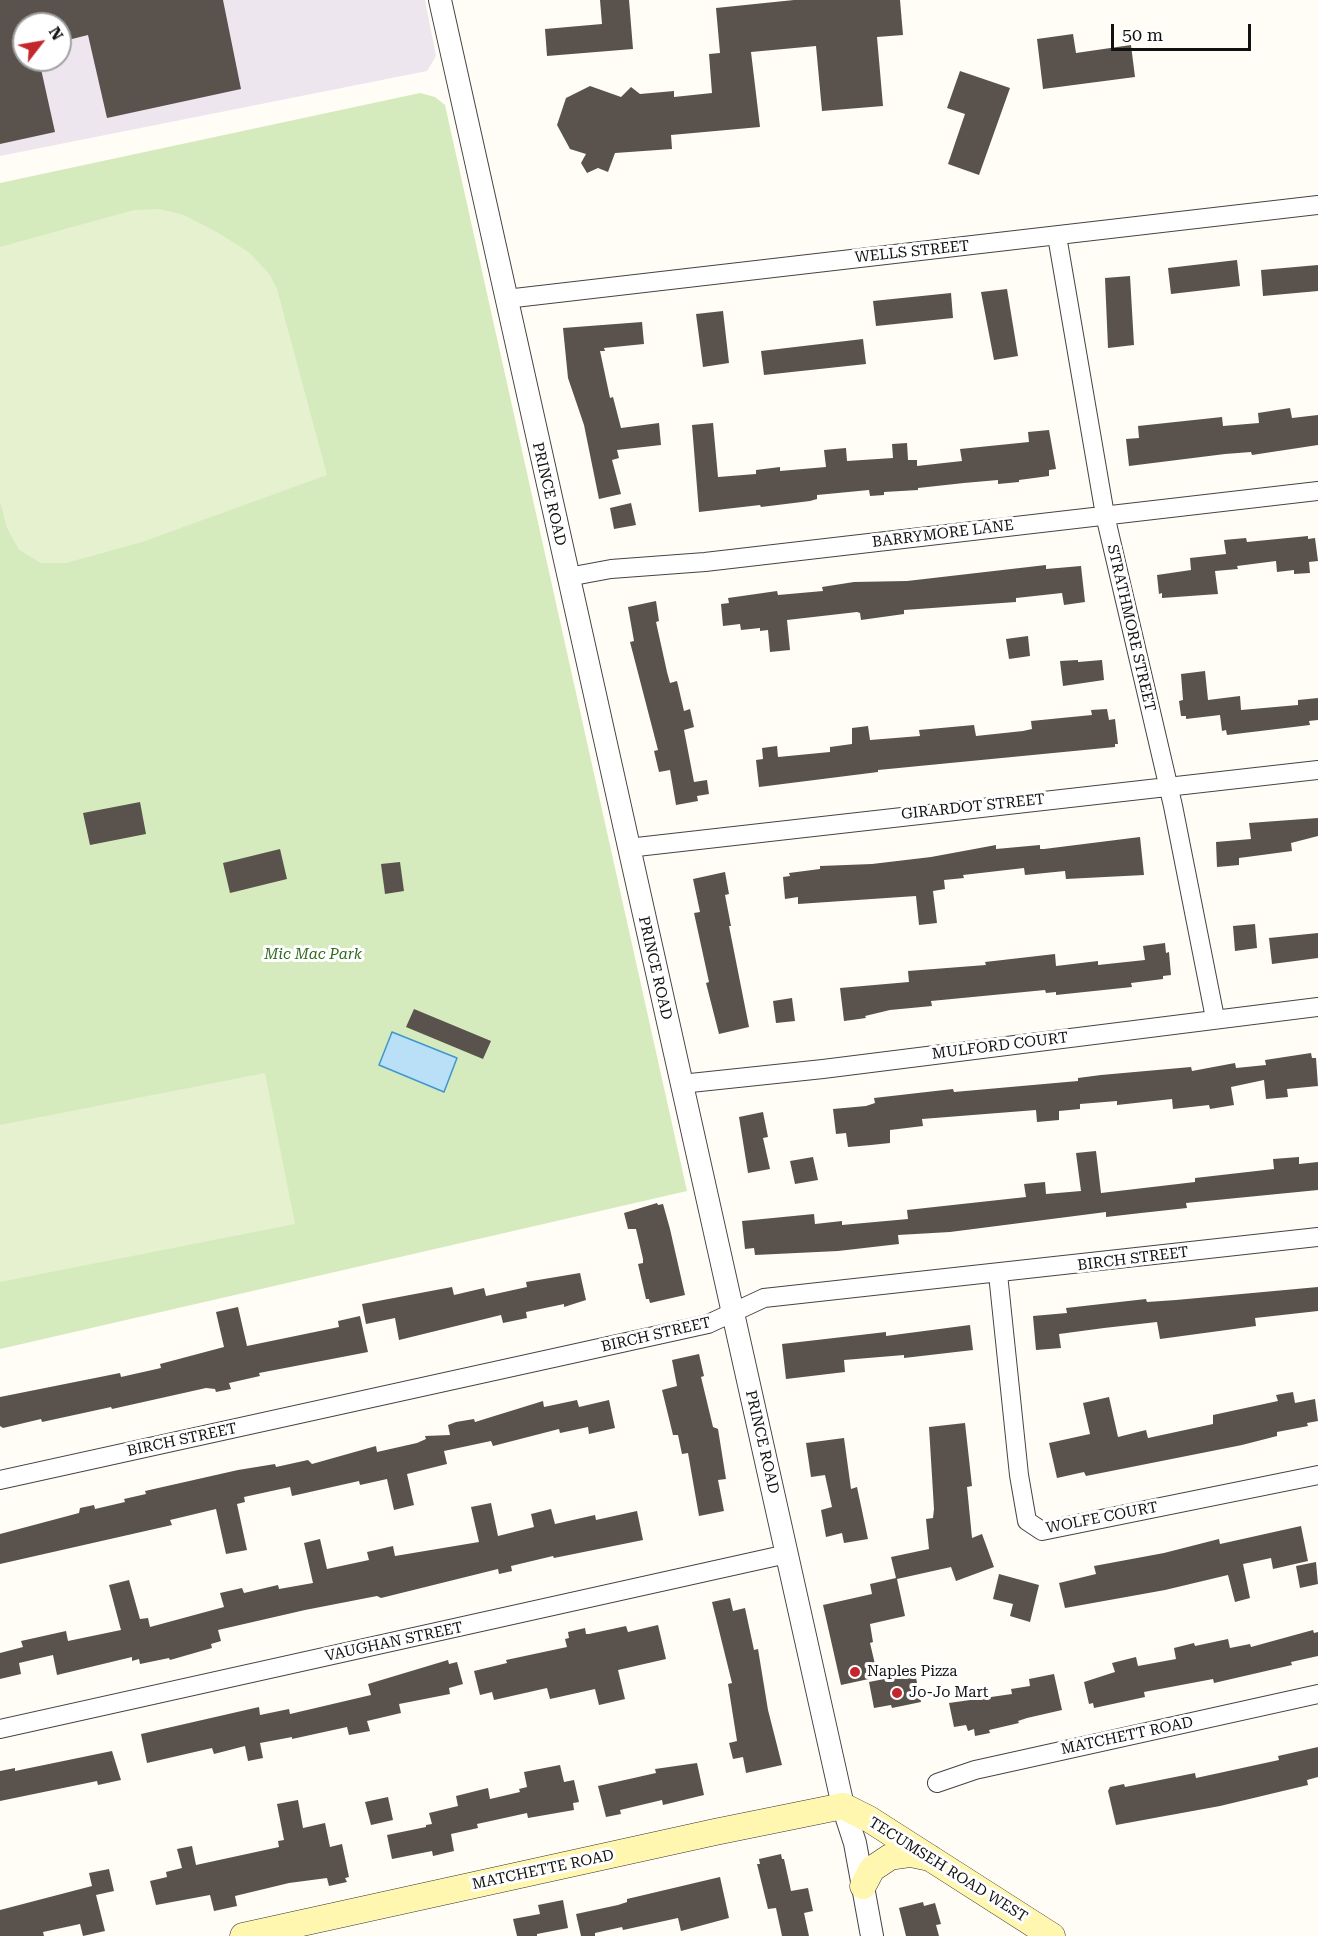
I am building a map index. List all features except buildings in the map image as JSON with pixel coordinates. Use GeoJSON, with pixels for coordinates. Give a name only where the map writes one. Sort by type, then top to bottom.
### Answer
{"type":"FeatureCollection","features":[{"type":"Feature","properties":{"kind":"main road","name":"TECUMSEH ROAD WEST"},"geometry":{"type":"LineString","coordinates":[[843,1806],[933,1858],[1052,1936]]}},
{"type":"Feature","properties":{"kind":"main road","name":"MATCHETTE ROAD"},"geometry":{"type":"LineString","coordinates":[[243,1936],[843,1806]]}},
{"type":"Feature","properties":{"kind":"main road"},"geometry":{"type":"LineString","coordinates":[[864,1886],[872,1869],[890,1857],[911,1854],[933,1858]]}},
{"type":"Feature","properties":{"kind":"street","name":"PRINCE ROAD"},"geometry":{"type":"LineString","coordinates":[[440,0],[843,1806],[864,1886],[872,1936]]}},
{"type":"Feature","properties":{"kind":"street","name":"WELLS STREET"},"geometry":{"type":"LineString","coordinates":[[506,299],[1318,205]]}},
{"type":"Feature","properties":{"kind":"street","name":"STRATHMORE STREET"},"geometry":{"type":"LineString","coordinates":[[1057,236],[1105,515],[1168,785],[1215,1018]]}},
{"type":"Feature","properties":{"kind":"street","name":"BARRYMORE LANE"},"geometry":{"type":"LineString","coordinates":[[568,577],[611,568],[705,562],[1318,491]]}},
{"type":"Feature","properties":{"kind":"street","name":"GIRARDOT STREET"},"geometry":{"type":"LineString","coordinates":[[628,848],[1168,785],[1318,770]]}},
{"type":"Feature","properties":{"kind":"street","name":"MULFORD COURT"},"geometry":{"type":"LineString","coordinates":[[681,1084],[823,1069],[1215,1018],[1318,1007]]}},
{"type":"Feature","properties":{"kind":"street","name":"BIRCH STREET"},"geometry":{"type":"LineString","coordinates":[[0,1480],[708,1324],[764,1298],[1318,1237]]}},
{"type":"Feature","properties":{"kind":"street","name":"WOLFE COURT"},"geometry":{"type":"LineString","coordinates":[[998,1274],[1019,1475],[1027,1521],[1042,1531],[1318,1475]]}},
{"type":"Feature","properties":{"kind":"street","name":"VAUGHAN STREET"},"geometry":{"type":"LineString","coordinates":[[0,1729],[787,1554]]}},
{"type":"Feature","properties":{"kind":"street","name":"MATCHETT ROAD"},"geometry":{"type":"LineString","coordinates":[[937,1783],[975,1770],[1318,1694]]}},
{"type":"Feature","properties":{"kind":"shaded area"},"geometry":{"type":"Polygon","coordinates":[[[0,0],[425,0],[436,56],[427,71],[0,156],[0,0]]]}},
{"type":"Feature","properties":{"kind":"green space","name":"Mic Mac Park"},"geometry":{"type":"Polygon","coordinates":[[[420,93],[435,97],[445,105],[687,1191],[0,1349],[0,183],[420,93]]]}},
{"type":"Feature","properties":{"kind":"green space"},"geometry":{"type":"Polygon","coordinates":[[[159,209],[184,215],[220,234],[250,253],[270,275],[277,289],[327,475],[142,542],[66,563],[41,563],[19,550],[7,528],[0,502],[0,247],[134,210],[159,209]]]}},
{"type":"Feature","properties":{"kind":"green space"},"geometry":{"type":"Polygon","coordinates":[[[265,1073],[295,1224],[0,1282],[0,1125],[265,1073]]]}},
{"type":"Feature","properties":{"kind":"water"},"geometry":{"type":"Polygon","coordinates":[[[392,1032],[457,1058],[444,1092],[379,1065],[392,1032]]]}},
{"type":"Feature","properties":{"kind":"place","name":"Naples Pizza"},"geometry":{"type":"Point","coordinates":[855,1672]}},
{"type":"Feature","properties":{"kind":"place","name":"Jo-Jo Mart"},"geometry":{"type":"Point","coordinates":[897,1693]}}]}
